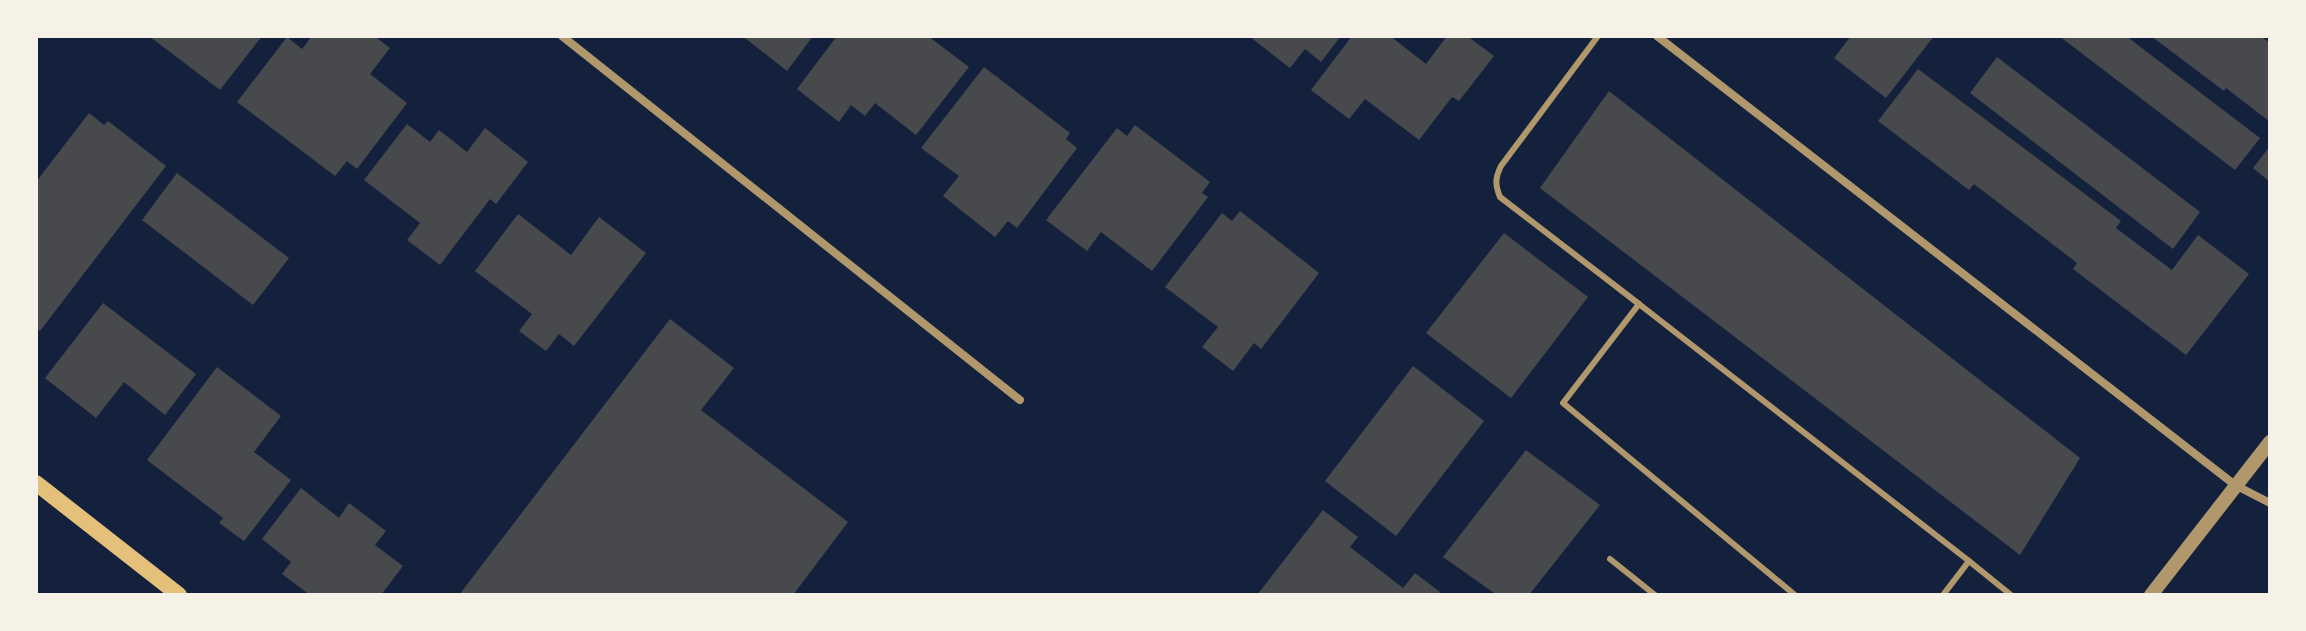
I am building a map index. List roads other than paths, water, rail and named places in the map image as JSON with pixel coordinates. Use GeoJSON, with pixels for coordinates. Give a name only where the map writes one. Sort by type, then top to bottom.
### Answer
{"type":"FeatureCollection","features":[{"type":"Feature","properties":{"kind":"main road"},"geometry":{"type":"LineString","coordinates":[[36,483],[179,595]]}},
{"type":"Feature","properties":{"kind":"street"},"geometry":{"type":"LineString","coordinates":[[562,36],[1020,400]]}},
{"type":"Feature","properties":{"kind":"street"},"geometry":{"type":"LineString","coordinates":[[1657,36],[2235,485],[2270,503]]}},
{"type":"Feature","properties":{"kind":"street"},"geometry":{"type":"LineString","coordinates":[[2151,595],[2270,442]]}},
{"type":"Feature","properties":{"kind":"lane"},"geometry":{"type":"LineString","coordinates":[[1598,36],[1501,166],[1496,176],[1500,197],[2011,595]]}},
{"type":"Feature","properties":{"kind":"lane"},"geometry":{"type":"LineString","coordinates":[[1639,304],[1563,403],[1795,595]]}},
{"type":"Feature","properties":{"kind":"lane"},"geometry":{"type":"LineString","coordinates":[[1610,559],[1655,595]]}},
{"type":"Feature","properties":{"kind":"lane"},"geometry":{"type":"LineString","coordinates":[[1943,595],[1969,561]]}}]}
